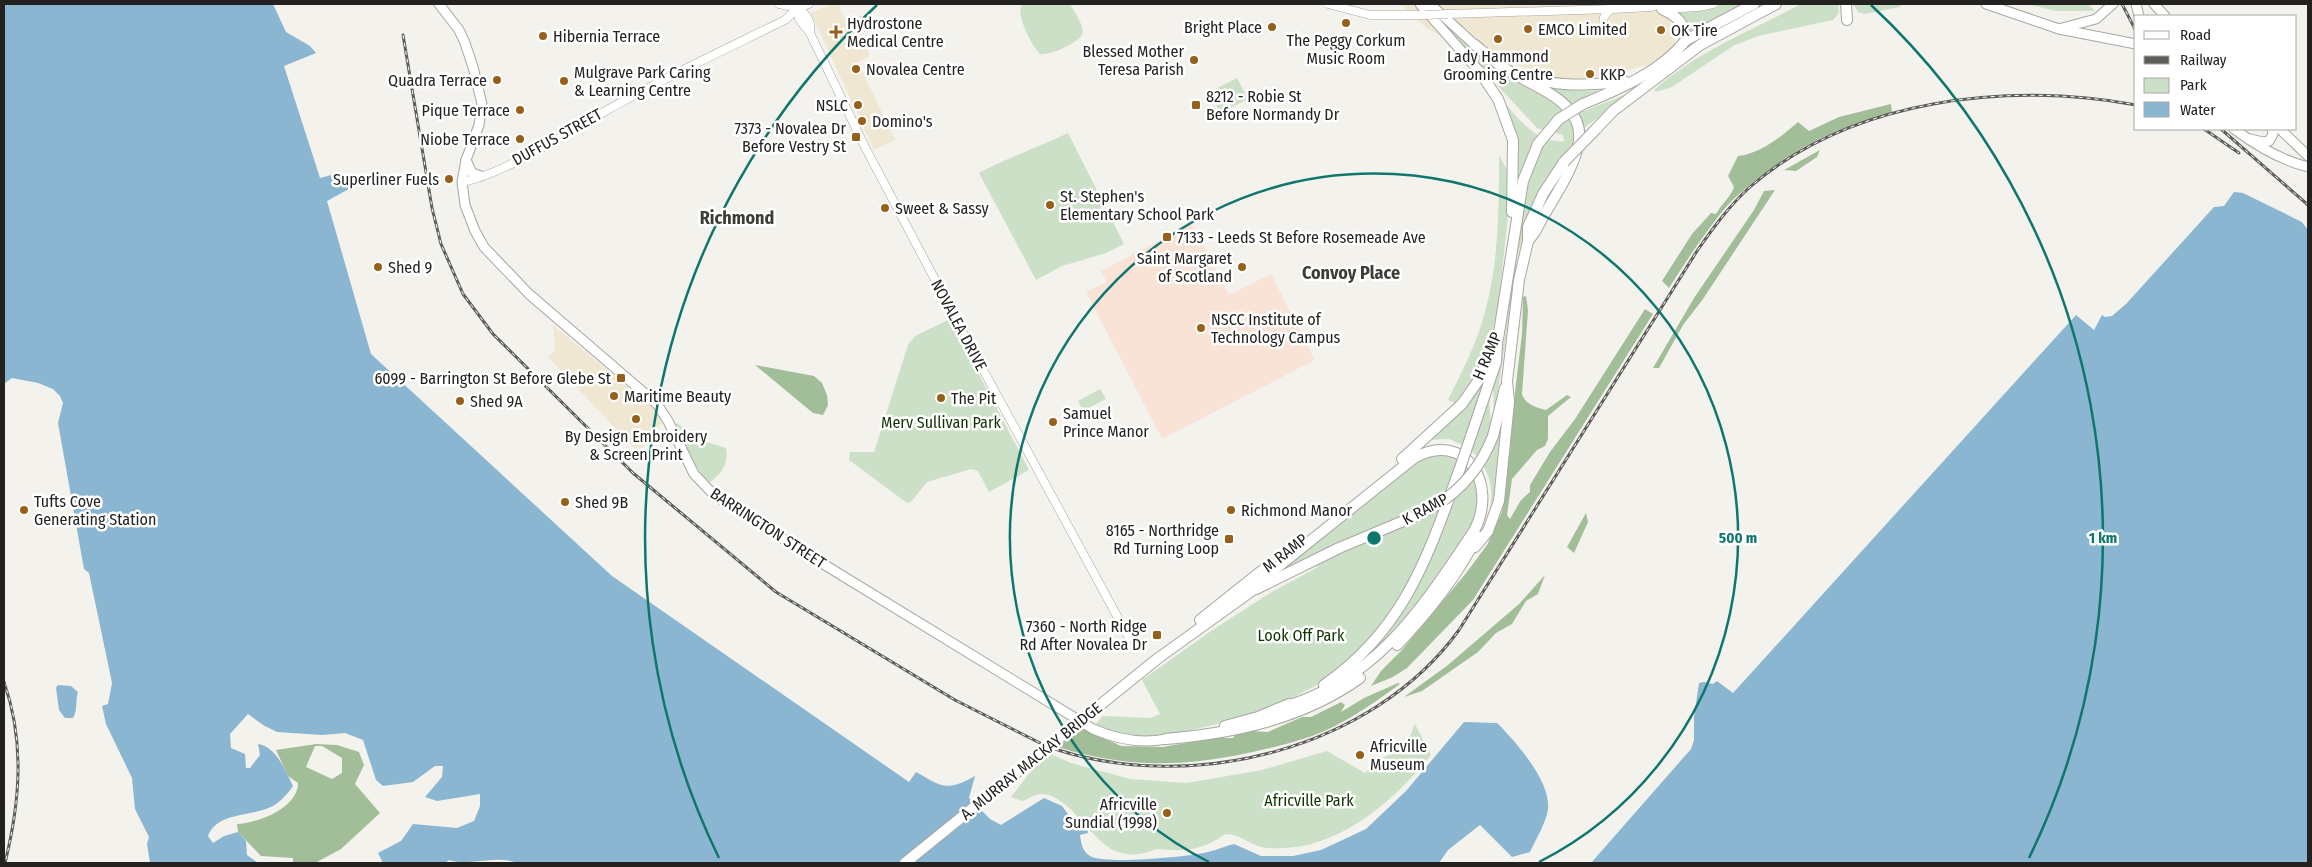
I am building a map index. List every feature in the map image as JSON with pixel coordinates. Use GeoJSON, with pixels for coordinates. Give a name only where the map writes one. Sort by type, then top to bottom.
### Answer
{"type":"FeatureCollection","features":[{"type":"Feature","properties":{"kind":"highway"},"geometry":{"type":"LineString","coordinates":[[1166,739],[1229,731],[1271,722],[1308,708],[1341,690],[1372,668],[1408,634],[1469,552],[1485,537],[1497,507],[1509,402],[1507,381],[1519,280],[1528,241],[1528,227],[1537,205],[1564,162],[1613,111],[1636,94],[1686,40],[1754,4]]}},
{"type":"Feature","properties":{"kind":"highway"},"geometry":{"type":"LineString","coordinates":[[1476,45],[1518,71],[1545,82],[1582,86],[1628,82],[1652,75],[1712,37],[1776,4]]}},
{"type":"Feature","properties":{"kind":"highway"},"geometry":{"type":"LineString","coordinates":[[1846,4],[1847,20]]}},
{"type":"Feature","properties":{"kind":"highway"},"geometry":{"type":"LineString","coordinates":[[1662,6],[1680,19],[1686,32],[1686,40]]}},
{"type":"Feature","properties":{"kind":"highway"},"geometry":{"type":"LineString","coordinates":[[1476,45],[1506,70],[1566,104],[1578,122],[1579,137],[1575,156],[1535,232],[1528,241]]}},
{"type":"Feature","properties":{"kind":"highway"},"geometry":{"type":"LineString","coordinates":[[1479,71],[1498,99],[1513,140],[1512,239]]}},
{"type":"Feature","properties":{"kind":"highway"},"geometry":{"type":"LineString","coordinates":[[1512,239],[1525,175],[1538,144],[1559,119],[1583,104],[1615,91],[1628,82]]}},
{"type":"Feature","properties":{"kind":"highway","name":"H RAMP"},"geometry":{"type":"LineString","coordinates":[[1414,449],[1462,404],[1480,376],[1498,339],[1512,239]]}},
{"type":"Feature","properties":{"kind":"highway"},"geometry":{"type":"LineString","coordinates":[[1284,707],[1324,685],[1366,651],[1392,620],[1419,574],[1460,468],[1496,362],[1498,339]]}},
{"type":"Feature","properties":{"kind":"highway","name":"K RAMP"},"geometry":{"type":"LineString","coordinates":[[1253,590],[1327,553],[1420,514],[1442,502],[1463,484],[1479,464],[1493,436],[1507,381]]}},
{"type":"Feature","properties":{"kind":"highway"},"geometry":{"type":"LineString","coordinates":[[1414,449],[1440,445],[1454,447],[1471,457],[1483,472],[1488,488],[1487,510],[1469,552]]}},
{"type":"Feature","properties":{"kind":"highway","name":"M RAMP"},"geometry":{"type":"LineString","coordinates":[[1156,659],[1177,639],[1414,449]]}},
{"type":"Feature","properties":{"kind":"highway"},"geometry":{"type":"LineString","coordinates":[[1156,659],[1253,590],[1264,578],[1418,455],[1435,451],[1452,453],[1468,461],[1478,474],[1482,484],[1484,500],[1476,527],[1422,606],[1395,639],[1373,660],[1346,679],[1316,695],[1238,722],[1166,739]]}},
{"type":"Feature","properties":{"kind":"highway","name":"A. MURRAY MACKAY BRIDGE"},"geometry":{"type":"LineString","coordinates":[[905,863],[1156,659]]}},
{"type":"Feature","properties":{"kind":"main road","name":"BARRINGTON STREET"},"geometry":{"type":"LineString","coordinates":[[439,4],[459,30],[465,43],[482,104],[479,125],[466,160],[462,182],[463,195],[470,218],[484,247],[528,294],[657,404],[668,421],[694,474],[709,490],[820,562],[1093,729],[1114,737],[1145,742],[1166,739]]}},
{"type":"Feature","properties":{"kind":"main road"},"geometry":{"type":"LineString","coordinates":[[1420,4],[1479,71]]}},
{"type":"Feature","properties":{"kind":"main road"},"geometry":{"type":"LineString","coordinates":[[1430,4],[1476,45]]}},
{"type":"Feature","properties":{"kind":"main road"},"geometry":{"type":"LineString","coordinates":[[1986,4],[2059,29],[2134,44]]}},
{"type":"Feature","properties":{"kind":"main road"},"geometry":{"type":"LineString","coordinates":[[2059,29],[2090,21],[2102,15],[2113,4]]}},
{"type":"Feature","properties":{"kind":"main road"},"geometry":{"type":"LineString","coordinates":[[2154,4],[2164,15]]}},
{"type":"Feature","properties":{"kind":"main road"},"geometry":{"type":"LineString","coordinates":[[2235,130],[2287,162],[2308,167]]}},
{"type":"Feature","properties":{"kind":"main road"},"geometry":{"type":"LineString","coordinates":[[2247,139],[2263,142],[2269,141],[2273,134],[2272,130]]}},
{"type":"Feature","properties":{"kind":"main road"},"geometry":{"type":"LineString","coordinates":[[2281,130],[2308,156]]}},
{"type":"Feature","properties":{"kind":"main road"},"geometry":{"type":"LineString","coordinates":[[466,160],[472,173],[481,176]]}},
{"type":"Feature","properties":{"kind":"street"},"geometry":{"type":"LineString","coordinates":[[780,4],[796,5]]}},
{"type":"Feature","properties":{"kind":"street","name":"DUFFUS STREET"},"geometry":{"type":"LineString","coordinates":[[462,182],[481,176],[785,20],[796,5],[809,4]]}},
{"type":"Feature","properties":{"kind":"street"},"geometry":{"type":"LineString","coordinates":[[1328,4],[1370,15],[1425,15],[1662,6],[1699,7],[1713,4]]}},
{"type":"Feature","properties":{"kind":"street","name":"NOVALEA DRIVE"},"geometry":{"type":"LineString","coordinates":[[796,5],[807,15],[812,25],[810,33],[865,146],[956,321],[1130,638]]}},
{"type":"Feature","properties":{"kind":"street"},"geometry":{"type":"LineString","coordinates":[[1605,32],[1603,18],[1605,13],[1612,9]]}},
{"type":"Feature","properties":{"kind":"shaded area"},"geometry":{"type":"Polygon","coordinates":[[[831,4],[838,4],[846,21],[861,15],[865,25],[857,29],[870,56],[858,62],[895,140],[874,150],[811,13],[831,4]]]}},
{"type":"Feature","properties":{"kind":"shaded area"},"geometry":{"type":"Polygon","coordinates":[[[1401,4],[1688,4],[1670,23],[1676,46],[1648,65],[1603,76],[1562,80],[1507,62],[1427,29],[1401,4]]]}},
{"type":"Feature","properties":{"kind":"shaded area","name":"NSCC Institute of Technology Campus"},"geometry":{"type":"Polygon","coordinates":[[[1192,224],[1229,295],[1271,274],[1315,360],[1162,439],[1086,292],[1107,282],[1101,271],[1192,224]]]}},
{"type":"Feature","properties":{"kind":"shaded area"},"geometry":{"type":"Polygon","coordinates":[[[553,325],[667,420],[658,426],[639,453],[548,357],[555,351],[553,325]]]}},
{"type":"Feature","properties":{"kind":"green space"},"geometry":{"type":"Polygon","coordinates":[[[1022,4],[1070,4],[1082,25],[1083,32],[1081,36],[1065,47],[1050,53],[1040,54],[1029,37],[1023,22],[1020,9],[1022,4]]]}},
{"type":"Feature","properties":{"kind":"green space"},"geometry":{"type":"Polygon","coordinates":[[[1425,4],[1497,66],[1493,80],[1425,4]]]}},
{"type":"Feature","properties":{"kind":"green space"},"geometry":{"type":"Polygon","coordinates":[[[1722,4],[1749,4],[1687,41],[1676,13],[1709,9],[1722,4]]]}},
{"type":"Feature","properties":{"kind":"green space"},"geometry":{"type":"Polygon","coordinates":[[[1801,4],[1838,4],[1839,13],[1833,20],[1758,36],[1733,46],[1672,87],[1656,92],[1654,90],[1671,76],[1725,42],[1801,4]]]}},
{"type":"Feature","properties":{"kind":"green space"},"geometry":{"type":"Polygon","coordinates":[[[1853,4],[1901,4],[1900,7],[1864,14],[1858,12],[1853,4]]]}},
{"type":"Feature","properties":{"kind":"green space"},"geometry":{"type":"Polygon","coordinates":[[[2027,4],[2088,4],[2095,11],[2056,11],[2027,4]]]}},
{"type":"Feature","properties":{"kind":"green space"},"geometry":{"type":"Polygon","coordinates":[[[1504,71],[1565,108],[1573,117],[1577,144],[1557,170],[1533,211],[1517,257],[1494,420],[1493,386],[1505,336],[1520,218],[1532,148],[1524,165],[1515,209],[1515,142],[1502,100],[1521,122],[1536,134],[1554,141],[1564,141],[1563,135],[1537,128],[1497,85],[1504,71]]]}},
{"type":"Feature","properties":{"kind":"green space"},"geometry":{"type":"Polygon","coordinates":[[[1237,78],[1248,99],[1220,113],[1210,92],[1237,78]]]}},
{"type":"Feature","properties":{"kind":"green space"},"geometry":{"type":"Polygon","coordinates":[[[1532,81],[1569,90],[1607,90],[1580,104],[1584,111],[1629,93],[1630,95],[1581,130],[1578,115],[1532,81]]]}},
{"type":"Feature","properties":{"kind":"green space"},"geometry":{"type":"Polygon","coordinates":[[[1891,104],[1892,113],[1854,124],[1807,145],[1760,177],[1734,198],[1721,213],[1669,288],[1662,281],[1692,234],[1711,213],[1716,214],[1731,193],[1734,187],[1728,176],[1738,156],[1746,155],[1762,148],[1798,122],[1809,131],[1839,117],[1891,104]]]}},
{"type":"Feature","properties":{"kind":"green space","name":"St. Stephen's Elementary School Park"},"geometry":{"type":"Polygon","coordinates":[[[1068,133],[1124,244],[1106,253],[1062,266],[1036,280],[979,173],[1068,133]]]}},
{"type":"Feature","properties":{"kind":"green space"},"geometry":{"type":"Polygon","coordinates":[[[1820,150],[1817,157],[1796,171],[1784,170],[1820,150]]]}},
{"type":"Feature","properties":{"kind":"green space"},"geometry":{"type":"Polygon","coordinates":[[[1499,155],[1507,170],[1510,197],[1499,300],[1493,329],[1480,363],[1455,403],[1448,400],[1480,329],[1492,279],[1497,237],[1499,155]]]}},
{"type":"Feature","properties":{"kind":"green space"},"geometry":{"type":"Polygon","coordinates":[[[1775,190],[1703,299],[1683,325],[1659,368],[1653,368],[1694,298],[1754,210],[1764,191],[1775,190]]]}},
{"type":"Feature","properties":{"kind":"green space"},"geometry":{"type":"Polygon","coordinates":[[[1526,296],[1528,310],[1523,397],[1531,405],[1546,410],[1567,395],[1571,397],[1548,416],[1548,439],[1545,446],[1537,450],[1512,479],[1507,515],[1510,519],[1521,500],[1530,492],[1530,485],[1550,452],[1575,419],[1645,309],[1653,314],[1473,600],[1407,668],[1393,677],[1371,686],[1381,671],[1401,651],[1467,572],[1487,545],[1502,512],[1507,481],[1506,470],[1510,453],[1522,334],[1523,297],[1526,296]]]}},
{"type":"Feature","properties":{"kind":"green space","name":"Merv Sullivan Park"},"geometry":{"type":"Polygon","coordinates":[[[950,319],[1029,470],[989,492],[978,471],[971,469],[927,482],[911,502],[907,503],[849,460],[850,452],[874,452],[908,345],[915,336],[950,319]]]}},
{"type":"Feature","properties":{"kind":"green space"},"geometry":{"type":"Polygon","coordinates":[[[1492,361],[1465,446],[1449,439],[1426,440],[1458,414],[1479,386],[1492,361]]]}},
{"type":"Feature","properties":{"kind":"green space"},"geometry":{"type":"Polygon","coordinates":[[[755,365],[814,376],[822,383],[827,395],[828,405],[823,415],[813,413],[755,365]]]}},
{"type":"Feature","properties":{"kind":"green space"},"geometry":{"type":"Polygon","coordinates":[[[1100,389],[1106,399],[1083,411],[1078,401],[1100,389]]]}},
{"type":"Feature","properties":{"kind":"green space"},"geometry":{"type":"Polygon","coordinates":[[[1507,389],[1495,497],[1488,520],[1491,487],[1484,467],[1495,440],[1507,389]]]}},
{"type":"Feature","properties":{"kind":"green space"},"geometry":{"type":"Polygon","coordinates":[[[1489,396],[1491,428],[1479,458],[1471,451],[1489,396]]]}},
{"type":"Feature","properties":{"kind":"green space"},"geometry":{"type":"Polygon","coordinates":[[[677,423],[699,440],[726,448],[727,454],[724,468],[709,483],[690,455],[675,424],[677,423]]]}},
{"type":"Feature","properties":{"kind":"green space","name":"Look Off Park"},"geometry":{"type":"Polygon","coordinates":[[[1430,452],[1460,457],[1436,526],[1388,623],[1333,677],[1276,706],[1226,722],[1152,739],[1126,739],[1093,727],[1103,716],[1150,718],[1160,714],[1142,680],[1211,631],[1270,593],[1318,567],[1313,565],[1433,513],[1430,504],[1372,532],[1311,556],[1266,581],[1430,452]]]}},
{"type":"Feature","properties":{"kind":"green space"},"geometry":{"type":"Polygon","coordinates":[[[1467,462],[1475,476],[1481,495],[1482,505],[1478,517],[1438,579],[1391,639],[1370,658],[1350,671],[1388,632],[1410,600],[1430,562],[1467,462]]]}},
{"type":"Feature","properties":{"kind":"green space"},"geometry":{"type":"Polygon","coordinates":[[[1586,513],[1588,522],[1574,553],[1567,547],[1586,513]]]}},
{"type":"Feature","properties":{"kind":"green space"},"geometry":{"type":"Polygon","coordinates":[[[1545,575],[1538,594],[1526,601],[1512,624],[1496,633],[1478,652],[1422,691],[1404,697],[1448,665],[1519,604],[1545,575]]]}},
{"type":"Feature","properties":{"kind":"green space"},"geometry":{"type":"Polygon","coordinates":[[[1398,683],[1400,684],[1367,707],[1324,731],[1286,744],[1231,756],[1181,763],[1133,762],[1083,754],[1058,747],[1082,728],[1121,746],[1162,747],[1217,738],[1233,738],[1236,734],[1251,731],[1268,732],[1302,717],[1311,717],[1341,702],[1345,705],[1341,712],[1364,698],[1398,683]]]}},
{"type":"Feature","properties":{"kind":"green space","name":"Africville Park"},"geometry":{"type":"Polygon","coordinates":[[[1415,724],[1431,755],[1398,791],[1360,822],[1338,834],[1316,842],[1293,847],[1262,847],[1236,836],[1225,834],[1209,844],[1194,849],[1157,849],[1139,854],[1125,854],[1111,849],[1103,843],[1068,807],[1050,795],[1040,794],[1022,801],[1011,797],[1046,752],[1071,763],[1130,779],[1187,783],[1262,770],[1327,751],[1365,773],[1374,764],[1407,743],[1415,724]]]}},
{"type":"Feature","properties":{"kind":"green space"},"geometry":{"type":"Polygon","coordinates":[[[316,744],[337,745],[359,752],[364,765],[355,784],[380,813],[341,849],[315,863],[293,863],[293,858],[261,856],[238,832],[237,824],[266,817],[284,807],[296,792],[298,783],[288,776],[276,750],[316,744]],[[315,746],[306,767],[332,779],[342,773],[342,758],[322,746],[315,746]]]}},
{"type":"Feature","properties":{"kind":"water"},"geometry":{"type":"Polygon","coordinates":[[[4,4],[273,4],[286,32],[310,46],[316,53],[284,66],[320,178],[331,175],[332,180],[343,177],[348,181],[368,175],[369,178],[327,201],[371,354],[612,576],[909,782],[916,772],[945,786],[957,784],[975,776],[969,798],[990,819],[1001,825],[1044,798],[1062,806],[1079,829],[1087,828],[1088,833],[1080,835],[1083,848],[1092,857],[1101,859],[1131,860],[1184,856],[1208,852],[1234,844],[1261,856],[1293,856],[1321,850],[1366,829],[1406,791],[1464,722],[1497,723],[1522,751],[1544,786],[1548,809],[1530,852],[1512,857],[1480,825],[1448,850],[1439,863],[517,863],[500,860],[457,862],[449,860],[445,863],[383,863],[378,853],[401,841],[413,824],[457,828],[474,821],[480,806],[480,794],[437,801],[425,797],[442,777],[443,766],[435,766],[413,782],[383,786],[376,780],[363,740],[345,733],[322,735],[277,732],[248,714],[230,734],[231,748],[245,754],[246,768],[250,768],[260,755],[258,744],[270,749],[280,760],[293,786],[278,803],[266,809],[233,817],[218,823],[208,836],[213,843],[224,836],[238,832],[246,841],[247,855],[258,863],[150,863],[147,844],[149,837],[135,809],[132,778],[106,724],[102,706],[108,704],[112,683],[89,573],[84,569],[58,423],[63,403],[60,396],[53,389],[38,383],[12,378],[4,384],[4,4]]]}},
{"type":"Feature","properties":{"kind":"water"},"geometry":{"type":"Polygon","coordinates":[[[2234,192],[2243,193],[2302,222],[2308,230],[2308,863],[1591,863],[1691,749],[1694,740],[1694,717],[1699,683],[1713,684],[1717,681],[1733,693],[2076,315],[2094,330],[2102,315],[2105,317],[2112,316],[2126,304],[2214,207],[2224,206],[2234,192]]]}},
{"type":"Feature","properties":{"kind":"water"},"geometry":{"type":"Polygon","coordinates":[[[58,685],[71,686],[78,692],[73,718],[65,718],[59,710],[56,688],[58,685]]]}},
{"type":"Feature","properties":{"kind":"railway"},"geometry":{"type":"LineString","coordinates":[[2122,4],[2134,27]]}},
{"type":"Feature","properties":{"kind":"railway"},"geometry":{"type":"LineString","coordinates":[[403,35],[432,208],[441,244],[463,294],[493,334],[633,473],[776,592],[955,700],[1042,744]]}},
{"type":"Feature","properties":{"kind":"railway"},"geometry":{"type":"LineString","coordinates":[[1055,749],[1108,762],[1164,766],[1220,763],[1276,751],[1329,732],[1378,706],[1422,671],[1459,630],[1703,242],[1742,194],[1790,157],[1835,134],[1883,116],[1933,104],[1985,97],[2036,95],[2087,98],[2134,105]]}},
{"type":"Feature","properties":{"kind":"railway"},"geometry":{"type":"LineString","coordinates":[[2205,130],[2239,153]]}},
{"type":"Feature","properties":{"kind":"railway"},"geometry":{"type":"LineString","coordinates":[[2222,130],[2308,205]]}},
{"type":"Feature","properties":{"kind":"railway"},"geometry":{"type":"LineString","coordinates":[[4,682],[11,705],[18,750],[17,795],[5,863]]}},
{"type":"Feature","properties":{"kind":"place","name":"The Peggy Corkum Music Room"},"geometry":{"type":"Point","coordinates":[1346,23]}},
{"type":"Feature","properties":{"kind":"place","name":"Bright Place"},"geometry":{"type":"Point","coordinates":[1272,27]}},
{"type":"Feature","properties":{"kind":"place","name":"EMCO Limited"},"geometry":{"type":"Point","coordinates":[1528,29]}},
{"type":"Feature","properties":{"kind":"place","name":"OK Tire"},"geometry":{"type":"Point","coordinates":[1661,30]}},
{"type":"Feature","properties":{"kind":"place","name":"Hydrostone Medical Centre"},"geometry":{"type":"Point","coordinates":[836,32]}},
{"type":"Feature","properties":{"kind":"place","name":"Hibernia Terrace"},"geometry":{"type":"Point","coordinates":[543,36]}},
{"type":"Feature","properties":{"kind":"place","name":"Lady Hammond Grooming Centre"},"geometry":{"type":"Point","coordinates":[1498,39]}},
{"type":"Feature","properties":{"kind":"place","name":"Blessed Mother Teresa Parish"},"geometry":{"type":"Point","coordinates":[1194,60]}},
{"type":"Feature","properties":{"kind":"place","name":"Novalea Centre"},"geometry":{"type":"Point","coordinates":[856,69]}},
{"type":"Feature","properties":{"kind":"place","name":"KKP"},"geometry":{"type":"Point","coordinates":[1590,74]}},
{"type":"Feature","properties":{"kind":"place","name":"Quadra Terrace"},"geometry":{"type":"Point","coordinates":[497,80]}},
{"type":"Feature","properties":{"kind":"place","name":"Mulgrave Park Caring & Learning Centre"},"geometry":{"type":"Point","coordinates":[564,81]}},
{"type":"Feature","properties":{"kind":"place","name":"NSLC"},"geometry":{"type":"Point","coordinates":[858,105]}},
{"type":"Feature","properties":{"kind":"place","name":"8212 - Robie St Before Normandy Dr"},"geometry":{"type":"Point","coordinates":[1196,105]}},
{"type":"Feature","properties":{"kind":"place","name":"Pique Terrace"},"geometry":{"type":"Point","coordinates":[520,110]}},
{"type":"Feature","properties":{"kind":"place","name":"Domino's"},"geometry":{"type":"Point","coordinates":[862,121]}},
{"type":"Feature","properties":{"kind":"place","name":"7373 - Novalea Dr Before Vestry St"},"geometry":{"type":"Point","coordinates":[856,137]}},
{"type":"Feature","properties":{"kind":"place","name":"Niobe Terrace"},"geometry":{"type":"Point","coordinates":[520,139]}},
{"type":"Feature","properties":{"kind":"place","name":"Superliner Fuels"},"geometry":{"type":"Point","coordinates":[449,179]}},
{"type":"Feature","properties":{"kind":"place","name":"St. Stephen's Elementary School Park"},"geometry":{"type":"Point","coordinates":[1050,205]}},
{"type":"Feature","properties":{"kind":"place","name":"Sweet & Sassy"},"geometry":{"type":"Point","coordinates":[885,208]}},
{"type":"Feature","properties":{"kind":"place","name":"7133 - Leeds St Before Rosemeade Ave"},"geometry":{"type":"Point","coordinates":[1167,237]}},
{"type":"Feature","properties":{"kind":"place","name":"Shed 9"},"geometry":{"type":"Point","coordinates":[378,267]}},
{"type":"Feature","properties":{"kind":"place","name":"Saint Margaret of Scotland"},"geometry":{"type":"Point","coordinates":[1242,267]}},
{"type":"Feature","properties":{"kind":"place","name":"NSCC Institute of Technology Campus"},"geometry":{"type":"Point","coordinates":[1201,328]}},
{"type":"Feature","properties":{"kind":"place","name":"6099 - Barrington St Before Glebe St"},"geometry":{"type":"Point","coordinates":[621,378]}},
{"type":"Feature","properties":{"kind":"place","name":"Maritime Beauty"},"geometry":{"type":"Point","coordinates":[614,396]}},
{"type":"Feature","properties":{"kind":"place","name":"The Pit"},"geometry":{"type":"Point","coordinates":[941,398]}},
{"type":"Feature","properties":{"kind":"place","name":"Shed 9A"},"geometry":{"type":"Point","coordinates":[460,401]}},
{"type":"Feature","properties":{"kind":"place","name":"By Design Embroidery & Screen Print"},"geometry":{"type":"Point","coordinates":[636,419]}},
{"type":"Feature","properties":{"kind":"place","name":"Samuel Prince Manor"},"geometry":{"type":"Point","coordinates":[1053,422]}},
{"type":"Feature","properties":{"kind":"place","name":"Shed 9B"},"geometry":{"type":"Point","coordinates":[565,502]}},
{"type":"Feature","properties":{"kind":"place","name":"Tufts Cove Generating Station"},"geometry":{"type":"Point","coordinates":[24,510]}},
{"type":"Feature","properties":{"kind":"place","name":"Richmond Manor"},"geometry":{"type":"Point","coordinates":[1231,510]}},
{"type":"Feature","properties":{"kind":"place","name":"8165 - Northridge Rd Turning Loop"},"geometry":{"type":"Point","coordinates":[1229,539]}},
{"type":"Feature","properties":{"kind":"place","name":"7360 - North Ridge Rd After Novalea Dr"},"geometry":{"type":"Point","coordinates":[1157,635]}},
{"type":"Feature","properties":{"kind":"place","name":"Africville Museum"},"geometry":{"type":"Point","coordinates":[1360,755]}},
{"type":"Feature","properties":{"kind":"place","name":"Africville Sundial (1998)"},"geometry":{"type":"Point","coordinates":[1167,813]}},
{"type":"Feature","properties":{"kind":"district","name":"Richmond"},"geometry":{"type":"Point","coordinates":[737,218]}},
{"type":"Feature","properties":{"kind":"district","name":"Convoy Place"},"geometry":{"type":"Point","coordinates":[1351,273]}}]}
